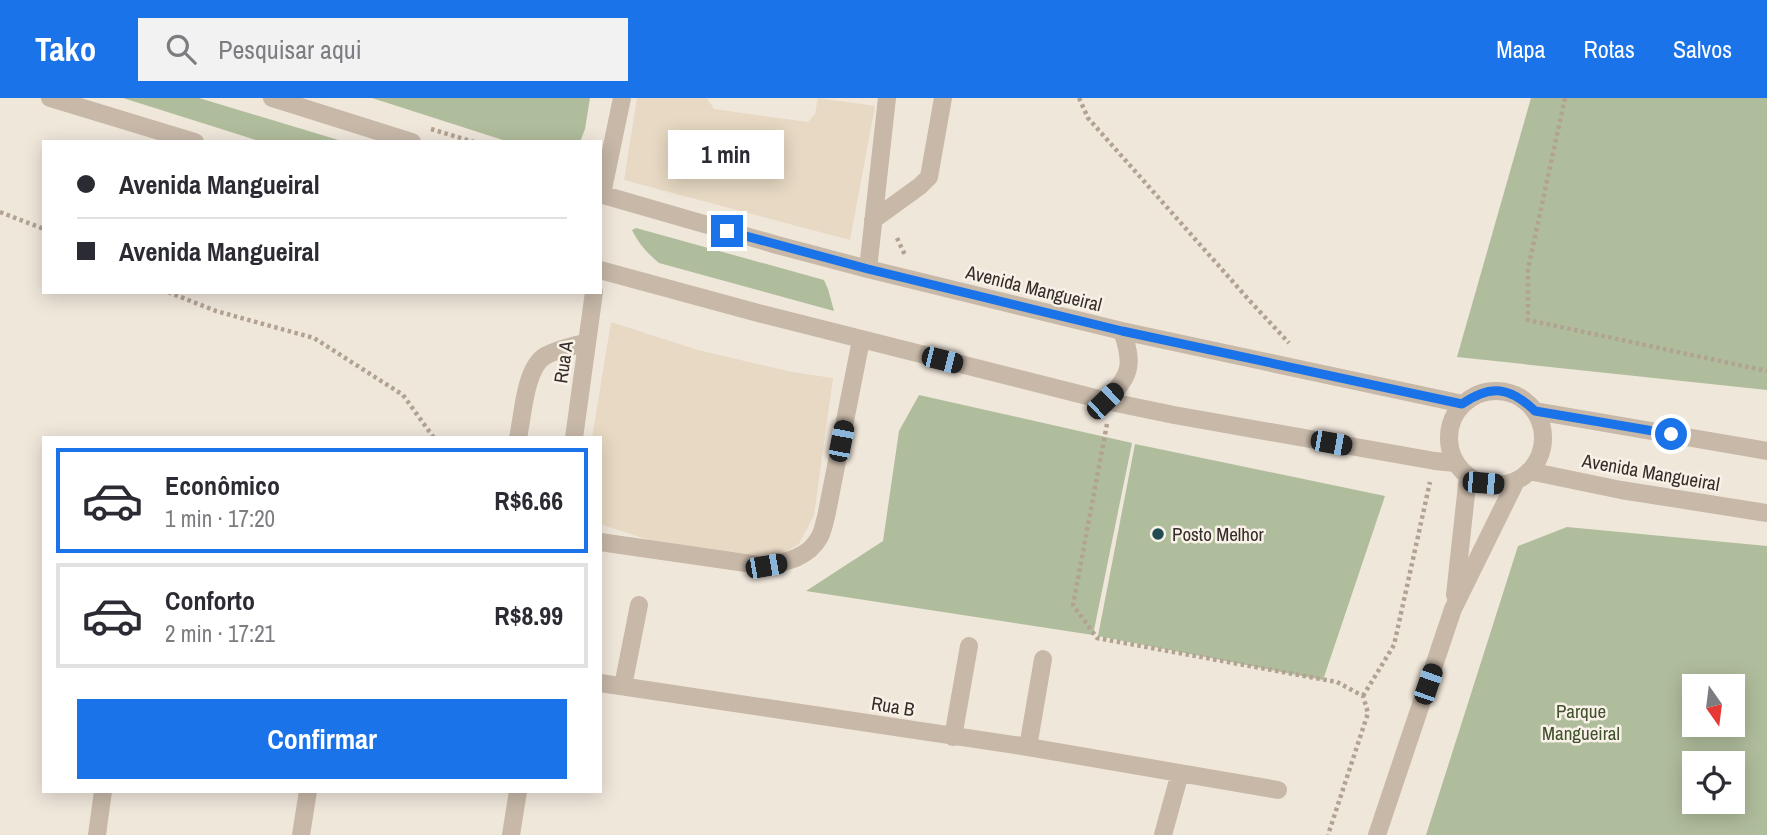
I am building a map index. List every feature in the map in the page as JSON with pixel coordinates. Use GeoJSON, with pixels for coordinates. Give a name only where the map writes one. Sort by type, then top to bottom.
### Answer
{"type":"FeatureCollection","features":[{"type":"Feature","properties":{"kind":"street"},"geometry":{"type":"LineString","coordinates":[[50,98],[188,140]]}},
{"type":"Feature","properties":{"kind":"street"},"geometry":{"type":"LineString","coordinates":[[272,98],[406,140]]}},
{"type":"Feature","properties":{"kind":"street"},"geometry":{"type":"LineString","coordinates":[[602,189],[622,98]]}},
{"type":"Feature","properties":{"kind":"street"},"geometry":{"type":"LineString","coordinates":[[868,269],[888,98]]}},
{"type":"Feature","properties":{"kind":"street"},"geometry":{"type":"LineString","coordinates":[[873,220],[929,177],[943,98]]}},
{"type":"Feature","properties":{"kind":"street","name":"Avenida Mangueiral"},"geometry":{"type":"LineString","coordinates":[[602,194],[868,269],[1122,331],[1462,404]]}},
{"type":"Feature","properties":{"kind":"street"},"geometry":{"type":"LineString","coordinates":[[602,271],[861,340],[1108,401],[1435,461],[1462,470],[1483,483],[1500,485],[1522,476]]}},
{"type":"Feature","properties":{"kind":"street","name":"Rua A"},"geometry":{"type":"LineString","coordinates":[[574,436],[594,294]]}},
{"type":"Feature","properties":{"kind":"street"},"geometry":{"type":"LineString","coordinates":[[1108,401],[1125,379],[1129,366],[1129,350],[1122,331]]}},
{"type":"Feature","properties":{"kind":"street"},"geometry":{"type":"LineString","coordinates":[[602,542],[766,566],[789,562],[808,551],[819,538],[826,517],[861,340]]}},
{"type":"Feature","properties":{"kind":"street"},"geometry":{"type":"LineString","coordinates":[[518,436],[530,378],[537,362],[547,355],[587,342]]}},
{"type":"Feature","properties":{"kind":"street"},"geometry":{"type":"LineString","coordinates":[[1377,835],[1453,609],[1522,476],[1539,458],[1543,442],[1542,426],[1535,411],[1523,399],[1508,392],[1476,394],[1462,404],[1452,417],[1448,433],[1449,449],[1462,470],[1453,609]]}},
{"type":"Feature","properties":{"kind":"street","name":"Avenida Mangueiral"},"geometry":{"type":"LineString","coordinates":[[1535,411],[1767,451]]}},
{"type":"Feature","properties":{"kind":"street","name":"Avenida Mangueiral"},"geometry":{"type":"LineString","coordinates":[[1522,476],[1767,513]]}},
{"type":"Feature","properties":{"kind":"street"},"geometry":{"type":"LineString","coordinates":[[623,686],[639,605]]}},
{"type":"Feature","properties":{"kind":"street"},"geometry":{"type":"LineString","coordinates":[[953,737],[969,646]]}},
{"type":"Feature","properties":{"kind":"street"},"geometry":{"type":"LineString","coordinates":[[1028,747],[1044,659]]}},
{"type":"Feature","properties":{"kind":"street","name":"Rua B"},"geometry":{"type":"LineString","coordinates":[[602,683],[1028,747],[1278,790]]}},
{"type":"Feature","properties":{"kind":"street"},"geometry":{"type":"LineString","coordinates":[[1163,835],[1180,773]]}},
{"type":"Feature","properties":{"kind":"street"},"geometry":{"type":"LineString","coordinates":[[97,835],[103,793]]}},
{"type":"Feature","properties":{"kind":"street"},"geometry":{"type":"LineString","coordinates":[[301,835],[308,793]]}},
{"type":"Feature","properties":{"kind":"street"},"geometry":{"type":"LineString","coordinates":[[510,835],[518,793]]}},
{"type":"Feature","properties":{"kind":"path"},"geometry":{"type":"LineString","coordinates":[[1079,98],[1088,118],[1297,351],[1283,348]]}},
{"type":"Feature","properties":{"kind":"path"},"geometry":{"type":"LineString","coordinates":[[1564,98],[1528,269],[1528,320],[1767,371]]}},
{"type":"Feature","properties":{"kind":"path"},"geometry":{"type":"LineString","coordinates":[[0,212],[42,228]]}},
{"type":"Feature","properties":{"kind":"path"},"geometry":{"type":"LineString","coordinates":[[897,230],[897,239],[907,261]]}},
{"type":"Feature","properties":{"kind":"path"},"geometry":{"type":"LineString","coordinates":[[173,294],[216,312],[314,338],[402,395],[433,436]]}},
{"type":"Feature","properties":{"kind":"path"},"geometry":{"type":"LineString","coordinates":[[1108,401],[1073,605],[1097,638],[1337,682],[1363,696],[1368,713],[1328,835]]}},
{"type":"Feature","properties":{"kind":"path"},"geometry":{"type":"LineString","coordinates":[[1363,696],[1394,645],[1435,461]]}},
{"type":"Feature","properties":{"kind":"green space"},"geometry":{"type":"Polygon","coordinates":[[[123,98],[199,98],[338,140],[256,140],[123,98]]]}},
{"type":"Feature","properties":{"kind":"green space"},"geometry":{"type":"Polygon","coordinates":[[[372,98],[590,98],[581,140],[503,140],[372,98]]]}},
{"type":"Feature","properties":{"kind":"green space"},"geometry":{"type":"Polygon","coordinates":[[[1531,98],[1767,98],[1767,390],[1457,357],[1531,98]]]}},
{"type":"Feature","properties":{"kind":"green space"},"geometry":{"type":"Polygon","coordinates":[[[636,228],[824,280],[834,311],[659,263],[637,240],[632,230],[636,228]]]}},
{"type":"Feature","properties":{"kind":"green space"},"geometry":{"type":"Polygon","coordinates":[[[919,395],[1132,443],[1093,635],[806,591],[883,541],[899,431],[919,395]]]}},
{"type":"Feature","properties":{"kind":"green space"},"geometry":{"type":"Polygon","coordinates":[[[1135,444],[1385,496],[1323,680],[1098,636],[1135,444]]]}},
{"type":"Feature","properties":{"kind":"green space","name":"Parque Mangueiral"},"geometry":{"type":"Polygon","coordinates":[[[1567,527],[1767,546],[1767,835],[1426,835],[1518,546],[1567,527]]]}},
{"type":"Feature","properties":{"kind":"shaded area"},"geometry":{"type":"Polygon","coordinates":[[[637,98],[707,98],[714,109],[808,122],[815,114],[818,98],[875,106],[850,240],[624,180],[637,98]]]}},
{"type":"Feature","properties":{"kind":"shaded area"},"geometry":{"type":"Polygon","coordinates":[[[611,322],[698,350],[792,372],[833,378],[814,515],[799,544],[782,554],[764,556],[652,541],[602,525],[602,436],[592,436],[611,322]]]}},
{"type":"Feature","properties":{"kind":"place","name":"Posto Melhor"},"geometry":{"type":"Point","coordinates":[1158,534]}},
{"type":"Feature","properties":{"kind":"route"},"geometry":{"type":"LineString","coordinates":[[727,231],[868,269],[1191,346],[1462,404],[1476,394],[1508,392],[1523,399],[1535,411],[1671,434]]}}]}
